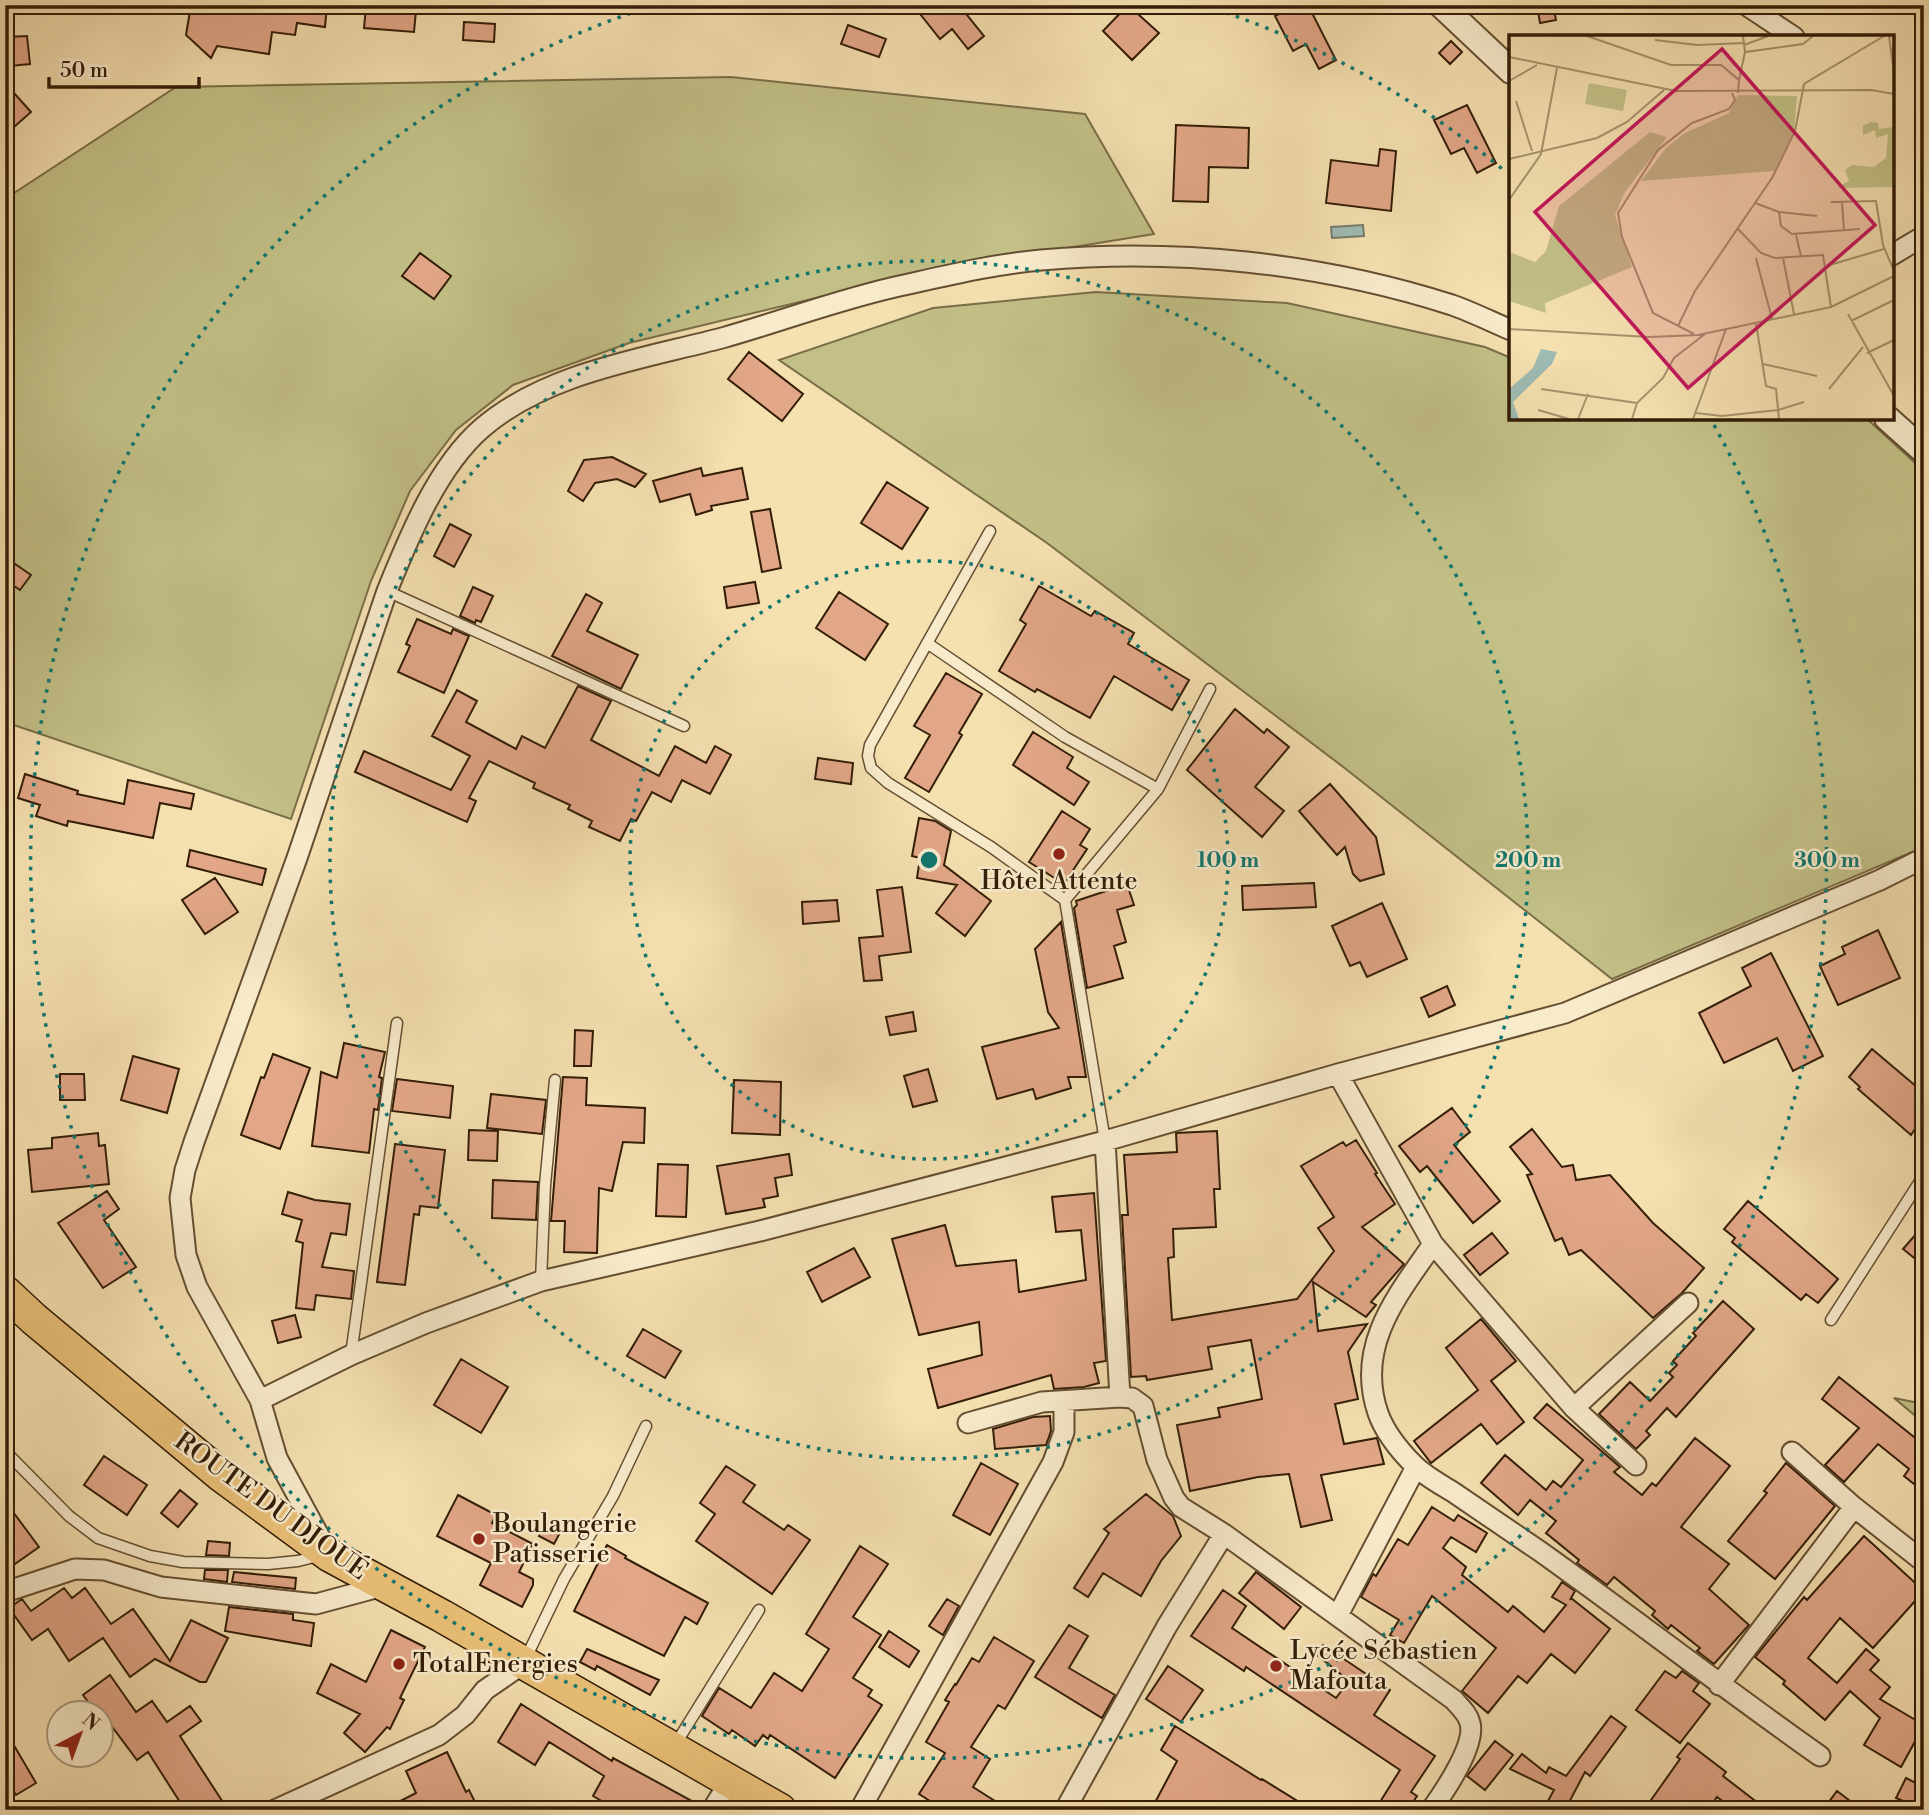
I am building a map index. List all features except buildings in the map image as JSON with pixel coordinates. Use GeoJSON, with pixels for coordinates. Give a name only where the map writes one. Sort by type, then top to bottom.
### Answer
{"type":"FeatureCollection","features":[{"type":"Feature","properties":{"kind":"main road","name":"ROUTE DU DJOUÉ"},"geometry":{"type":"LineString","coordinates":[[5,1292],[34,1320],[222,1476],[329,1555],[442,1616],[780,1810]]}},
{"type":"Feature","properties":{"kind":"street"},"geometry":{"type":"LineString","coordinates":[[1441,5],[1509,69]]}},
{"type":"Feature","properties":{"kind":"street"},"geometry":{"type":"LineString","coordinates":[[1746,5],[1791,35]]}},
{"type":"Feature","properties":{"kind":"street"},"geometry":{"type":"LineString","coordinates":[[1894,254],[1924,236]]}},
{"type":"Feature","properties":{"kind":"street"},"geometry":{"type":"LineString","coordinates":[[329,1555],[277,1458],[260,1400],[197,1287],[186,1255],[180,1198],[194,1142],[297,858],[387,591],[417,524],[453,460],[466,443],[505,410],[537,392],[578,376],[900,286],[1038,260],[1096,257],[1217,259],[1272,265],[1377,284],[1455,306],[1509,329]]}},
{"type":"Feature","properties":{"kind":"street"},"geometry":{"type":"LineString","coordinates":[[1889,420],[1924,451]]}},
{"type":"Feature","properties":{"kind":"street"},"geometry":{"type":"LineString","coordinates":[[260,1400],[351,1355],[541,1281],[760,1231],[1105,1141],[1338,1074],[1566,1013],[1880,880],[1924,858]]}},
{"type":"Feature","properties":{"kind":"street"},"geometry":{"type":"LineString","coordinates":[[1338,1074],[1433,1244],[1574,1408],[1636,1465]]}},
{"type":"Feature","properties":{"kind":"street"},"geometry":{"type":"LineString","coordinates":[[1105,1141],[1120,1397]]}},
{"type":"Feature","properties":{"kind":"street"},"geometry":{"type":"LineString","coordinates":[[1433,1244],[1394,1300],[1376,1337],[1371,1372],[1378,1413],[1392,1441],[1416,1467],[1562,1567],[1718,1685],[1820,1756]]}},
{"type":"Feature","properties":{"kind":"street"},"geometry":{"type":"LineString","coordinates":[[1574,1408],[1688,1303]]}},
{"type":"Feature","properties":{"kind":"street"},"geometry":{"type":"LineString","coordinates":[[968,1423],[1042,1402],[1120,1397],[1132,1398],[1143,1406],[1157,1460],[1174,1498],[1181,1507],[1224,1534],[1338,1615],[1454,1700],[1465,1712],[1471,1724],[1470,1738],[1439,1807]]}},
{"type":"Feature","properties":{"kind":"street"},"geometry":{"type":"LineString","coordinates":[[860,1810],[1053,1462],[1064,1432],[1064,1401]]}},
{"type":"Feature","properties":{"kind":"street"},"geometry":{"type":"LineString","coordinates":[[1792,1452],[1854,1507],[1924,1562]]}},
{"type":"Feature","properties":{"kind":"street"},"geometry":{"type":"LineString","coordinates":[[1338,1615],[1416,1467]]}},
{"type":"Feature","properties":{"kind":"street"},"geometry":{"type":"LineString","coordinates":[[1718,1685],[1854,1507]]}},
{"type":"Feature","properties":{"kind":"street"},"geometry":{"type":"LineString","coordinates":[[1065,1810],[1167,1626],[1224,1534]]}},
{"type":"Feature","properties":{"kind":"street"},"geometry":{"type":"LineString","coordinates":[[5,1592],[75,1569],[104,1570],[161,1587],[316,1604],[383,1586]]}},
{"type":"Feature","properties":{"kind":"street"},"geometry":{"type":"LineString","coordinates":[[275,1810],[439,1735],[465,1715],[485,1690],[524,1663]]}},
{"type":"Feature","properties":{"kind":"street"},"geometry":{"type":"LineString","coordinates":[[712,1810],[730,1781]]}},
{"type":"Feature","properties":{"kind":"lane"},"geometry":{"type":"LineString","coordinates":[[990,531],[870,745],[868,757],[871,768],[888,783],[991,847],[1065,900],[1105,1141]]}},
{"type":"Feature","properties":{"kind":"lane"},"geometry":{"type":"LineString","coordinates":[[387,591],[684,726]]}},
{"type":"Feature","properties":{"kind":"lane"},"geometry":{"type":"LineString","coordinates":[[928,643],[1065,737],[1158,789]]}},
{"type":"Feature","properties":{"kind":"lane"},"geometry":{"type":"LineString","coordinates":[[1065,900],[1158,789],[1210,689]]}},
{"type":"Feature","properties":{"kind":"lane"},"geometry":{"type":"LineString","coordinates":[[351,1355],[397,1023]]}},
{"type":"Feature","properties":{"kind":"lane"},"geometry":{"type":"LineString","coordinates":[[541,1281],[545,1185],[555,1080]]}},
{"type":"Feature","properties":{"kind":"lane"},"geometry":{"type":"LineString","coordinates":[[1831,1320],[1924,1175]]}},
{"type":"Feature","properties":{"kind":"lane"},"geometry":{"type":"LineString","coordinates":[[524,1663],[564,1579],[612,1496],[646,1426]]}},
{"type":"Feature","properties":{"kind":"lane"},"geometry":{"type":"LineString","coordinates":[[5,1451],[69,1516],[98,1538],[150,1556],[183,1562],[268,1564],[329,1555]]}},
{"type":"Feature","properties":{"kind":"lane"},"geometry":{"type":"LineString","coordinates":[[673,1749],[759,1611]]}},
{"type":"Feature","properties":{"kind":"shaded area"},"geometry":{"type":"Polygon","coordinates":[[[731,77],[1085,114],[1154,234],[932,270],[629,343],[513,385],[456,430],[410,491],[371,581],[291,819],[5,722],[5,199],[176,87],[731,77]]]}},
{"type":"Feature","properties":{"kind":"shaded area"},"geometry":{"type":"Polygon","coordinates":[[[1096,292],[1287,303],[1485,347],[1509,357],[1509,420],[1868,420],[1924,471],[1924,847],[1612,979],[1342,766],[1047,543],[779,360],[933,308],[1096,292]]]}},
{"type":"Feature","properties":{"kind":"shaded area"},"geometry":{"type":"Polygon","coordinates":[[[1894,1398],[1924,1404],[1924,1423],[1894,1398]]]}},
{"type":"Feature","properties":{"kind":"water"},"geometry":{"type":"Polygon","coordinates":[[[1363,225],[1364,236],[1332,238],[1331,227],[1363,225]]]}},
{"type":"Feature","properties":{"kind":"place","name":"Hôtel Attente"},"geometry":{"type":"Point","coordinates":[1059,854]}},
{"type":"Feature","properties":{"kind":"place","name":"Boulangerie Patisserie"},"geometry":{"type":"Point","coordinates":[479,1539]}},
{"type":"Feature","properties":{"kind":"place","name":"TotalEnergies"},"geometry":{"type":"Point","coordinates":[399,1664]}},
{"type":"Feature","properties":{"kind":"place","name":"Lycée Sébastien Mafouta"},"geometry":{"type":"Point","coordinates":[1276,1666]}}]}
